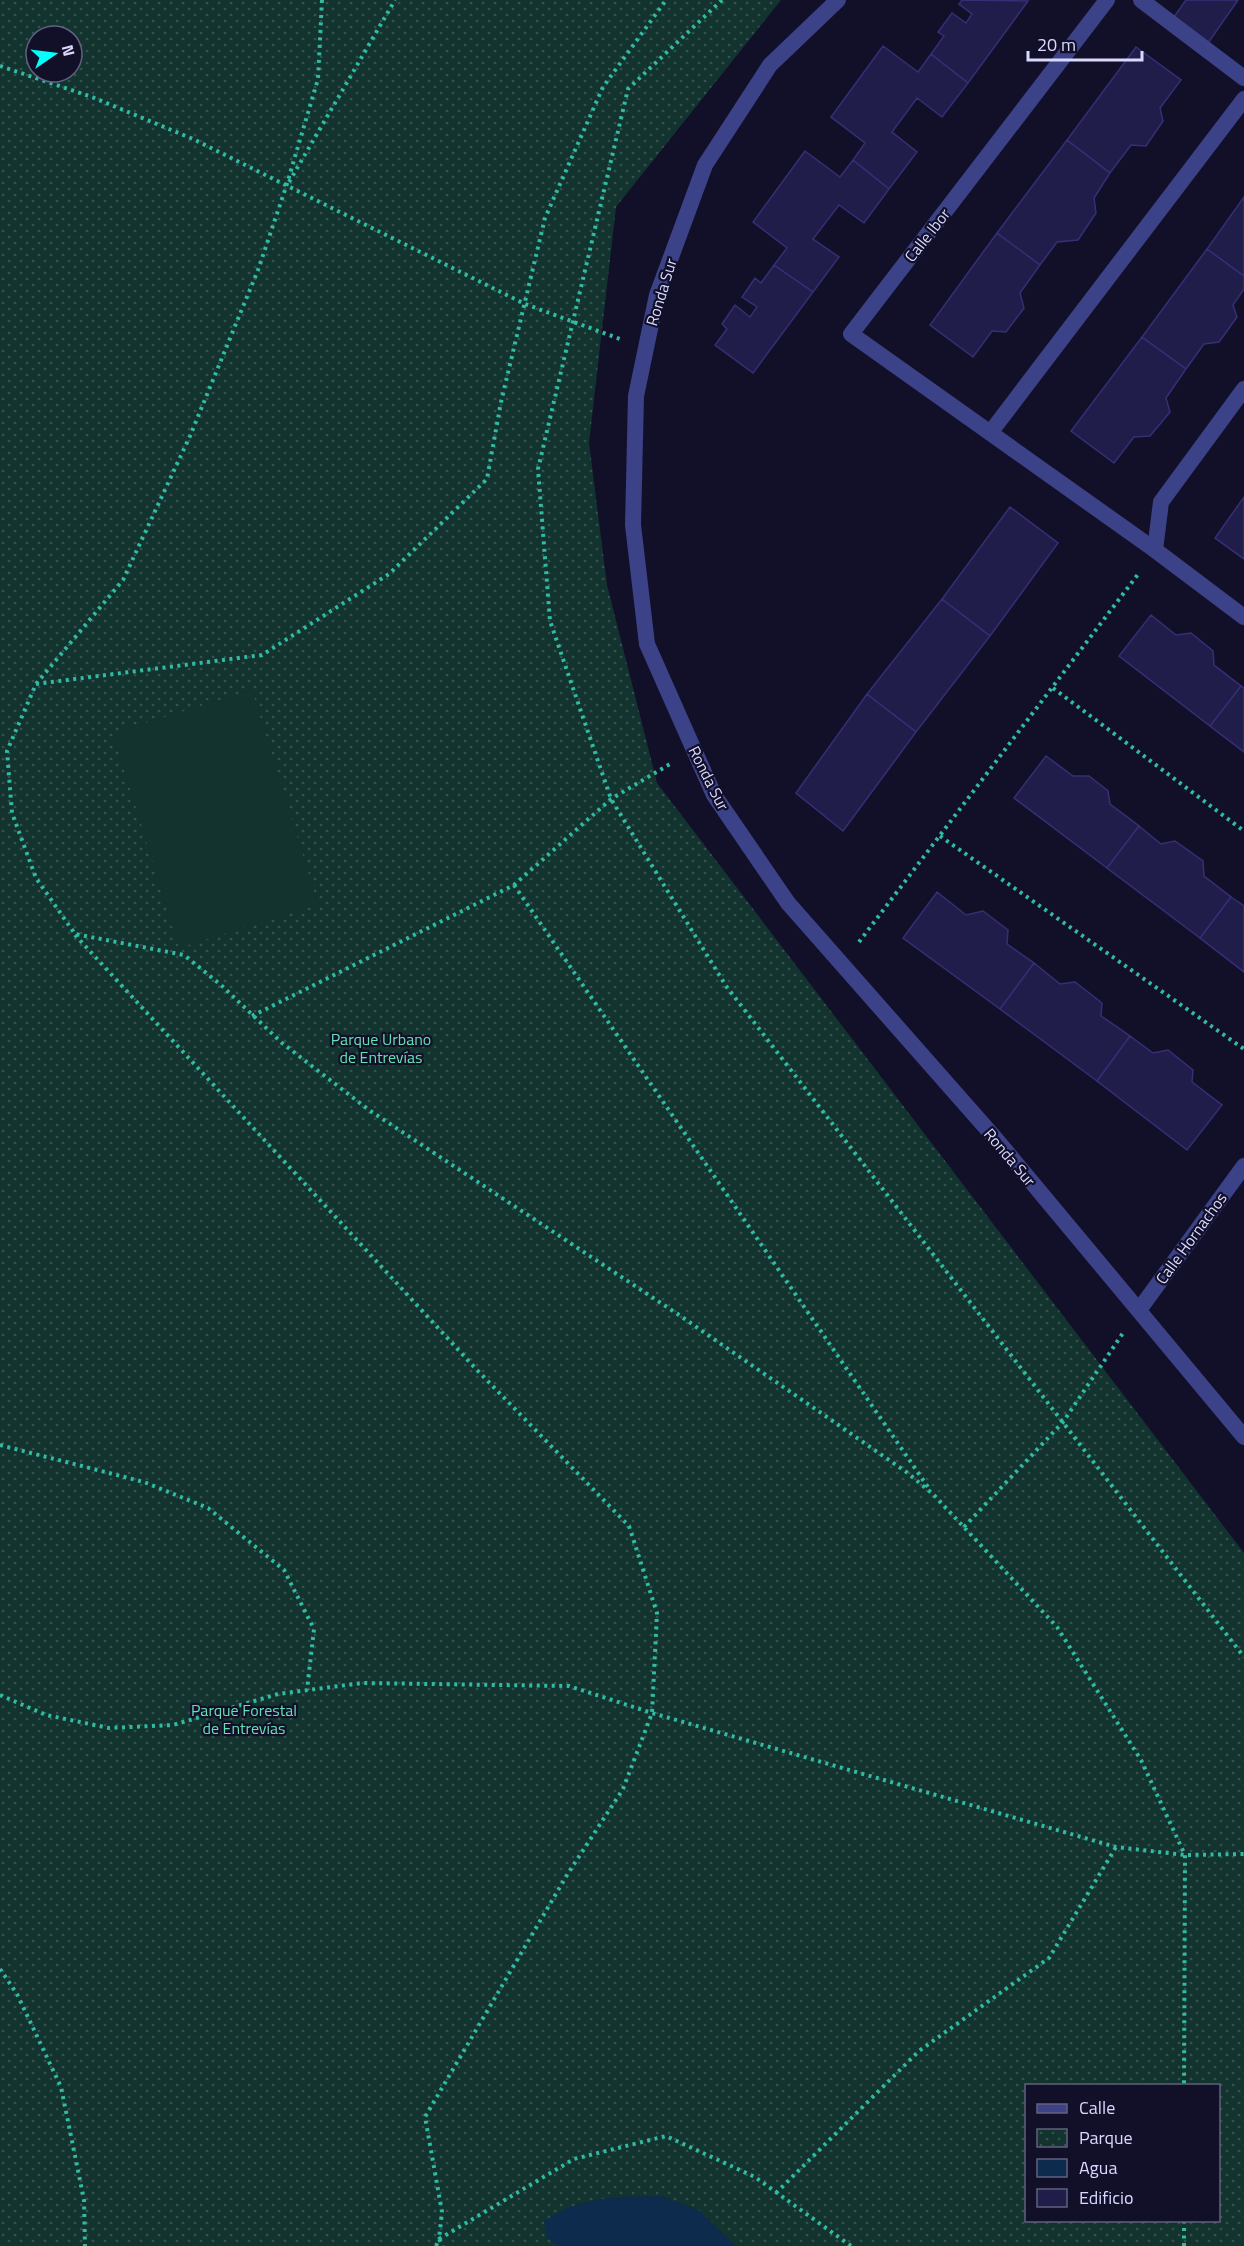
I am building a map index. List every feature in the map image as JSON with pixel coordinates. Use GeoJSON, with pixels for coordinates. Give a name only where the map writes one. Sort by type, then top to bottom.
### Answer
{"type":"FeatureCollection","features":[{"type":"Feature","properties":{"kind":"street","name":"Ronda Sur"},"geometry":{"type":"LineString","coordinates":[[838,0],[770,65],[705,165],[657,295],[636,396],[633,525],[647,644],[714,795],[788,903],[995,1138],[1244,1437]]}},
{"type":"Feature","properties":{"kind":"street","name":"Calle Ibor"},"geometry":{"type":"LineString","coordinates":[[1107,0],[851,334],[1244,616]]}},
{"type":"Feature","properties":{"kind":"street"},"geometry":{"type":"LineString","coordinates":[[1141,0],[1244,78]]}},
{"type":"Feature","properties":{"kind":"street"},"geometry":{"type":"LineString","coordinates":[[990,433],[1244,99]]}},
{"type":"Feature","properties":{"kind":"street"},"geometry":{"type":"LineString","coordinates":[[1155,550],[1161,502],[1244,389]]}},
{"type":"Feature","properties":{"kind":"street","name":"Calle Hornachos"},"geometry":{"type":"LineString","coordinates":[[1139,1310],[1244,1166]]}},
{"type":"Feature","properties":{"kind":"path"},"geometry":{"type":"LineString","coordinates":[[322,0],[318,80],[286,187],[245,304],[190,436],[123,580],[36,684],[7,751],[12,813],[36,878],[75,934],[468,1360],[629,1526],[657,1613],[652,1713],[622,1789],[567,1875],[425,2117],[442,2212],[439,2239],[435,2246]]}},
{"type":"Feature","properties":{"kind":"path"},"geometry":{"type":"LineString","coordinates":[[286,187],[395,0]]}},
{"type":"Feature","properties":{"kind":"path"},"geometry":{"type":"LineString","coordinates":[[36,684],[262,655],[389,574],[487,479],[501,402],[545,218],[603,87],[666,0]]}},
{"type":"Feature","properties":{"kind":"path"},"geometry":{"type":"LineString","coordinates":[[0,66],[92,97],[193,139],[525,304],[646,349]]}},
{"type":"Feature","properties":{"kind":"path"},"geometry":{"type":"LineString","coordinates":[[842,963],[1053,688],[1155,550]]}},
{"type":"Feature","properties":{"kind":"path"},"geometry":{"type":"LineString","coordinates":[[1053,688],[1244,831]]}},
{"type":"Feature","properties":{"kind":"path"},"geometry":{"type":"LineString","coordinates":[[252,1016],[514,885],[611,799],[694,750]]}},
{"type":"Feature","properties":{"kind":"path"},"geometry":{"type":"LineString","coordinates":[[940,836],[1244,1049]]}},
{"type":"Feature","properties":{"kind":"path"},"geometry":{"type":"LineString","coordinates":[[514,885],[933,1494]]}},
{"type":"Feature","properties":{"kind":"path"},"geometry":{"type":"LineString","coordinates":[[75,934],[184,956],[221,985],[282,1043],[369,1110],[679,1315],[905,1472],[933,1494],[1057,1628],[1141,1760],[1185,1855],[1184,2084]]}},
{"type":"Feature","properties":{"kind":"path"},"geometry":{"type":"LineString","coordinates":[[964,1527],[1063,1422],[1139,1310]]}},
{"type":"Feature","properties":{"kind":"path"},"geometry":{"type":"LineString","coordinates":[[0,1445],[144,1482],[208,1508],[285,1570],[314,1629],[307,1690]]}},
{"type":"Feature","properties":{"kind":"path"},"geometry":{"type":"LineString","coordinates":[[0,1695],[46,1715],[109,1728],[173,1725],[278,1694],[362,1683],[569,1686],[652,1713],[1116,1847],[1185,1855],[1244,1854]]}},
{"type":"Feature","properties":{"kind":"path"},"geometry":{"type":"LineString","coordinates":[[776,2193],[919,2051],[1049,1958],[1116,1847]]}},
{"type":"Feature","properties":{"kind":"path"},"geometry":{"type":"LineString","coordinates":[[0,1969],[17,1994],[61,2087],[84,2199],[85,2246]]}},
{"type":"Feature","properties":{"kind":"path"},"geometry":{"type":"LineString","coordinates":[[439,2239],[574,2159],[666,2136],[755,2177],[850,2246]]}},
{"type":"Feature","properties":{"kind":"path"},"geometry":{"type":"LineString","coordinates":[[1184,2222],[1184,2246]]}},
{"type":"Feature","properties":{"kind":"path"},"geometry":{"type":"LineString","coordinates":[[439,2239],[444,2246]]}},
{"type":"Feature","properties":{"kind":"green space","name":"Parque Urbano de Entrevías"},"geometry":{"type":"Polygon","coordinates":[[[0,0],[781,0],[616,207],[589,443],[607,585],[657,783],[1244,1553],[1244,2246],[0,2246],[0,0]]]}},
{"type":"Feature","properties":{"kind":"green space"},"geometry":{"type":"Polygon","coordinates":[[[252,690],[318,904],[179,948],[113,733],[252,690]]]}},
{"type":"Feature","properties":{"kind":"water"},"geometry":{"type":"Polygon","coordinates":[[[662,2196],[700,2211],[736,2246],[558,2246],[547,2238],[544,2221],[573,2206],[601,2199],[662,2196]]]}},
{"type":"Feature","properties":{"kind":"building"},"geometry":{"type":"Polygon","coordinates":[[[962,0],[1028,1],[968,83],[931,54],[944,36],[938,32],[952,13],[966,23],[972,14],[959,4],[962,0]]]}},
{"type":"Feature","properties":{"kind":"building"},"geometry":{"type":"Polygon","coordinates":[[[1186,0],[1238,0],[1206,46],[1171,21],[1186,0]]]}},
{"type":"Feature","properties":{"kind":"building"},"geometry":{"type":"Polygon","coordinates":[[[883,46],[918,72],[931,54],[968,83],[942,117],[917,98],[892,132],[917,152],[889,189],[853,160],[865,143],[831,117],[883,46]]]}},
{"type":"Feature","properties":{"kind":"building"},"geometry":{"type":"Polygon","coordinates":[[[1136,47],[1181,80],[1160,108],[1163,121],[1146,146],[1131,145],[1110,173],[1067,140],[1136,47]]]}},
{"type":"Feature","properties":{"kind":"building"},"geometry":{"type":"Polygon","coordinates":[[[1067,140],[1110,173],[1094,198],[1096,213],[1078,240],[1057,242],[1040,265],[997,233],[1067,140]]]}},
{"type":"Feature","properties":{"kind":"building"},"geometry":{"type":"Polygon","coordinates":[[[805,151],[840,177],[853,160],[889,189],[864,223],[839,205],[813,239],[839,257],[813,292],[774,265],[787,248],[753,222],[805,151]]]}},
{"type":"Feature","properties":{"kind":"building"},"geometry":{"type":"Polygon","coordinates":[[[1244,197],[1244,276],[1207,249],[1244,197]]]}},
{"type":"Feature","properties":{"kind":"building"},"geometry":{"type":"Polygon","coordinates":[[[997,233],[1040,265],[1020,293],[1024,308],[1006,332],[992,331],[973,357],[930,325],[997,233]]]}},
{"type":"Feature","properties":{"kind":"building"},"geometry":{"type":"Polygon","coordinates":[[[1207,249],[1244,276],[1244,289],[1233,305],[1237,317],[1219,342],[1204,344],[1186,369],[1142,337],[1207,249]]]}},
{"type":"Feature","properties":{"kind":"building"},"geometry":{"type":"Polygon","coordinates":[[[774,265],[813,292],[753,373],[715,345],[727,329],[722,324],[735,305],[750,317],[757,307],[742,297],[755,278],[761,283],[774,265]]]}},
{"type":"Feature","properties":{"kind":"building"},"geometry":{"type":"Polygon","coordinates":[[[1142,337],[1186,369],[1166,398],[1170,412],[1150,436],[1134,437],[1114,463],[1071,431],[1142,337]]]}},
{"type":"Feature","properties":{"kind":"building"},"geometry":{"type":"Polygon","coordinates":[[[1244,497],[1244,559],[1215,538],[1244,497]]]}},
{"type":"Feature","properties":{"kind":"building"},"geometry":{"type":"Polygon","coordinates":[[[1010,507],[1058,543],[990,636],[942,599],[1010,507]]]}},
{"type":"Feature","properties":{"kind":"building"},"geometry":{"type":"Polygon","coordinates":[[[942,599],[990,636],[916,732],[867,694],[942,599]]]}},
{"type":"Feature","properties":{"kind":"building"},"geometry":{"type":"Polygon","coordinates":[[[1151,615],[1176,635],[1191,633],[1213,651],[1214,665],[1241,686],[1210,726],[1119,656],[1151,615]]]}},
{"type":"Feature","properties":{"kind":"building"},"geometry":{"type":"Polygon","coordinates":[[[1241,686],[1244,688],[1244,752],[1210,726],[1241,686]]]}},
{"type":"Feature","properties":{"kind":"building"},"geometry":{"type":"Polygon","coordinates":[[[867,694],[916,732],[843,831],[796,793],[867,694]]]}},
{"type":"Feature","properties":{"kind":"building"},"geometry":{"type":"Polygon","coordinates":[[[1046,756],[1073,776],[1089,776],[1108,791],[1110,804],[1139,826],[1107,868],[1014,798],[1046,756]]]}},
{"type":"Feature","properties":{"kind":"building"},"geometry":{"type":"Polygon","coordinates":[[[1139,826],[1161,844],[1175,841],[1203,861],[1204,876],[1231,897],[1200,938],[1107,868],[1139,826]]]}},
{"type":"Feature","properties":{"kind":"building"},"geometry":{"type":"Polygon","coordinates":[[[937,892],[966,915],[983,911],[1008,930],[1007,944],[1034,963],[1000,1009],[903,938],[937,892]]]}},
{"type":"Feature","properties":{"kind":"building"},"geometry":{"type":"Polygon","coordinates":[[[1231,897],[1244,906],[1244,972],[1200,938],[1231,897]]]}},
{"type":"Feature","properties":{"kind":"building"},"geometry":{"type":"Polygon","coordinates":[[[1034,963],[1060,984],[1075,982],[1102,1003],[1101,1016],[1130,1036],[1097,1081],[1000,1009],[1034,963]]]}},
{"type":"Feature","properties":{"kind":"building"},"geometry":{"type":"Polygon","coordinates":[[[1130,1036],[1153,1053],[1168,1050],[1193,1070],[1192,1082],[1222,1105],[1187,1150],[1097,1081],[1130,1036]]]}},
{"type":"Feature","properties":{"kind":"park label","name":"Parque Forestal de Entrevías"},"geometry":{"type":"Point","coordinates":[244,1719]}}]}
